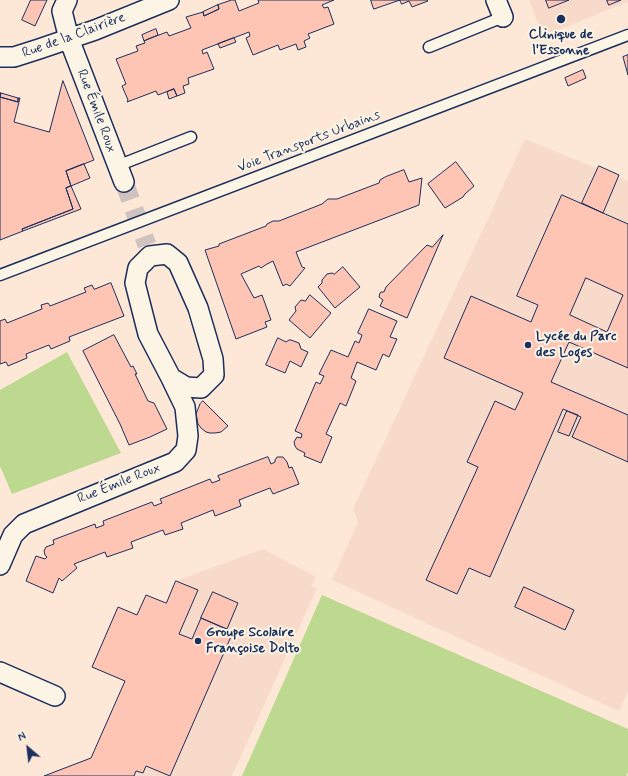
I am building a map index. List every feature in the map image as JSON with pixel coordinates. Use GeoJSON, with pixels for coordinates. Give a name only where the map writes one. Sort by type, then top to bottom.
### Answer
{"type":"FeatureCollection","features":[{"type":"Feature","properties":{"kind":"street","name":"Rue Émile Roux"},"geometry":{"type":"LineString","coordinates":[[66,0],[62,11],[69,39],[120,174]]}},
{"type":"Feature","properties":{"kind":"street","name":"Rue de la Clairière"},"geometry":{"type":"LineString","coordinates":[[0,57],[14,57],[69,39],[169,0]]}},
{"type":"Feature","properties":{"kind":"street"},"geometry":{"type":"LineString","coordinates":[[496,0],[503,17]]}},
{"type":"Feature","properties":{"kind":"street","name":"Rue Émile Roux"},"geometry":{"type":"LineString","coordinates":[[0,565],[6,533],[24,524],[175,462],[186,450],[188,436],[185,407],[148,334],[135,283],[138,268],[149,250],[167,254],[178,263],[198,308],[213,360],[214,375],[185,407]]}},
{"type":"Feature","properties":{"kind":"street"},"geometry":{"type":"LineString","coordinates":[[171,378],[186,387],[201,388]]}},
{"type":"Feature","properties":{"kind":"street"},"geometry":{"type":"LineString","coordinates":[[0,672],[54,696]]}},
{"type":"Feature","properties":{"kind":"lane"},"geometry":{"type":"LineString","coordinates":[[429,47],[503,17]]}},
{"type":"Feature","properties":{"kind":"lane","name":"Voie Transports Urbains"},"geometry":{"type":"LineString","coordinates":[[0,275],[628,35]]}},
{"type":"Feature","properties":{"kind":"lane"},"geometry":{"type":"LineString","coordinates":[[120,174],[191,137]]}},
{"type":"Feature","properties":{"kind":"shaded area","name":"Clinique de l'Essonne"},"geometry":{"type":"Polygon","coordinates":[[[529,0],[628,0],[628,2],[543,36],[529,0]]]}},
{"type":"Feature","properties":{"kind":"shaded area","name":"Lycée du Parc des Loges"},"geometry":{"type":"Polygon","coordinates":[[[525,139],[628,181],[628,692],[619,711],[332,580],[358,522],[353,509],[525,139]]]}},
{"type":"Feature","properties":{"kind":"shaded area","name":"Groupe Scolaire Françoise Dolto"},"geometry":{"type":"Polygon","coordinates":[[[263,549],[316,577],[311,586],[317,588],[232,776],[44,776],[91,758],[125,682],[92,667],[118,607],[137,615],[146,595],[166,603],[176,581],[263,549]]]}},
{"type":"Feature","properties":{"kind":"green space"},"geometry":{"type":"Polygon","coordinates":[[[67,352],[121,453],[12,494],[0,466],[0,390],[67,352]]]}},
{"type":"Feature","properties":{"kind":"green space"},"geometry":{"type":"Polygon","coordinates":[[[322,595],[628,729],[628,772],[626,776],[242,776],[322,595]]]}},
{"type":"Feature","properties":{"kind":"building"},"geometry":{"type":"Polygon","coordinates":[[[31,0],[47,0],[35,26],[22,20],[31,0]]]}},
{"type":"Feature","properties":{"kind":"building"},"geometry":{"type":"Polygon","coordinates":[[[235,0],[239,11],[259,3],[258,0],[334,0],[322,5],[324,8],[328,7],[334,24],[308,34],[310,38],[304,41],[306,47],[298,50],[296,44],[280,50],[278,45],[253,55],[246,38],[250,36],[249,32],[202,50],[203,54],[207,52],[214,69],[188,78],[189,84],[183,86],[185,93],[177,96],[174,89],[158,95],[156,91],[127,102],[128,100],[122,86],[126,84],[116,59],[138,51],[136,46],[145,43],[144,41],[148,39],[167,32],[169,36],[191,28],[186,17],[203,12],[204,16],[219,9],[218,5],[235,0]]]}},
{"type":"Feature","properties":{"kind":"building"},"geometry":{"type":"Polygon","coordinates":[[[371,0],[400,0],[374,9],[371,0]]]}},
{"type":"Feature","properties":{"kind":"building"},"geometry":{"type":"Polygon","coordinates":[[[400,0],[428,1],[412,7],[409,1],[402,4],[400,0]]]}},
{"type":"Feature","properties":{"kind":"building"},"geometry":{"type":"Polygon","coordinates":[[[546,0],[569,0],[549,8],[546,0]]]}},
{"type":"Feature","properties":{"kind":"building"},"geometry":{"type":"Polygon","coordinates":[[[607,0],[621,0],[609,5],[607,0]]]}},
{"type":"Feature","properties":{"kind":"building"},"geometry":{"type":"Polygon","coordinates":[[[218,5],[219,9],[204,16],[203,12],[218,5]]]}},
{"type":"Feature","properties":{"kind":"building"},"geometry":{"type":"Polygon","coordinates":[[[156,29],[158,35],[144,41],[142,35],[156,29]]]}},
{"type":"Feature","properties":{"kind":"building"},"geometry":{"type":"Polygon","coordinates":[[[234,38],[236,42],[220,48],[218,44],[234,38]]]}},
{"type":"Feature","properties":{"kind":"building"},"geometry":{"type":"Polygon","coordinates":[[[628,55],[628,75],[623,57],[628,55]]]}},
{"type":"Feature","properties":{"kind":"building"},"geometry":{"type":"Polygon","coordinates":[[[583,70],[586,78],[568,86],[565,78],[583,70]]]}},
{"type":"Feature","properties":{"kind":"building"},"geometry":{"type":"Polygon","coordinates":[[[63,81],[94,160],[66,171],[71,186],[66,188],[73,209],[22,229],[23,231],[0,240],[0,97],[18,102],[18,98],[20,98],[14,122],[49,132],[63,81]]]}},
{"type":"Feature","properties":{"kind":"building"},"geometry":{"type":"Polygon","coordinates":[[[174,89],[177,96],[169,99],[167,92],[174,89]]]}},
{"type":"Feature","properties":{"kind":"building"},"geometry":{"type":"Polygon","coordinates":[[[1,93],[18,98],[18,102],[0,97],[1,93]]]}},
{"type":"Feature","properties":{"kind":"building"},"geometry":{"type":"Polygon","coordinates":[[[456,162],[474,186],[463,197],[445,208],[428,184],[456,162]]]}},
{"type":"Feature","properties":{"kind":"building"},"geometry":{"type":"Polygon","coordinates":[[[84,164],[90,178],[71,186],[66,171],[84,164]]]}},
{"type":"Feature","properties":{"kind":"building"},"geometry":{"type":"Polygon","coordinates":[[[599,166],[619,175],[603,213],[582,203],[599,166]]]}},
{"type":"Feature","properties":{"kind":"building"},"geometry":{"type":"Polygon","coordinates":[[[404,170],[409,182],[422,178],[419,205],[296,252],[302,267],[305,268],[290,286],[286,284],[283,286],[273,261],[261,268],[259,266],[241,274],[254,298],[262,295],[271,320],[265,322],[267,327],[236,339],[205,250],[219,246],[219,244],[266,226],[273,221],[279,221],[322,204],[328,199],[337,199],[379,183],[380,180],[385,177],[404,170]]]}},
{"type":"Feature","properties":{"kind":"building"},"geometry":{"type":"Polygon","coordinates":[[[71,186],[81,209],[23,231],[22,229],[73,209],[66,188],[71,186]]]}},
{"type":"Feature","properties":{"kind":"building"},"geometry":{"type":"Polygon","coordinates":[[[562,195],[628,224],[628,368],[569,342],[551,382],[628,415],[628,462],[572,437],[581,417],[563,409],[490,577],[469,568],[457,594],[426,580],[478,467],[467,462],[495,401],[515,410],[523,393],[444,358],[471,296],[531,322],[538,305],[517,296],[562,195]],[[586,278],[570,315],[607,332],[623,295],[586,278]]]}},
{"type":"Feature","properties":{"kind":"building"},"geometry":{"type":"Polygon","coordinates":[[[443,235],[407,318],[380,306],[383,300],[379,297],[380,293],[384,292],[386,287],[427,245],[432,247],[443,235]]]}},
{"type":"Feature","properties":{"kind":"building"},"geometry":{"type":"Polygon","coordinates":[[[343,267],[360,287],[335,308],[318,287],[327,274],[334,274],[343,267]]]}},
{"type":"Feature","properties":{"kind":"building"},"geometry":{"type":"Polygon","coordinates":[[[111,283],[124,316],[69,337],[70,341],[51,349],[49,345],[26,354],[27,358],[8,366],[6,362],[0,364],[0,321],[5,319],[7,323],[42,309],[41,305],[48,303],[50,306],[86,292],[84,288],[92,285],[94,289],[111,283]]]}},
{"type":"Feature","properties":{"kind":"building"},"geometry":{"type":"Polygon","coordinates":[[[310,295],[331,313],[310,338],[289,320],[296,311],[295,307],[301,300],[305,301],[310,295]]]}},
{"type":"Feature","properties":{"kind":"building"},"geometry":{"type":"Polygon","coordinates":[[[369,309],[397,321],[390,337],[397,339],[389,357],[383,354],[376,370],[357,362],[351,378],[356,381],[346,406],[340,403],[326,434],[332,437],[321,463],[304,456],[305,453],[297,449],[294,442],[297,437],[301,438],[302,434],[295,431],[316,382],[320,384],[324,376],[319,374],[331,350],[348,357],[355,341],[359,343],[362,335],[358,333],[369,309]]]}},
{"type":"Feature","properties":{"kind":"building"},"geometry":{"type":"Polygon","coordinates":[[[114,335],[131,367],[133,366],[137,374],[135,374],[148,401],[154,403],[167,429],[129,445],[83,351],[114,335]]]}},
{"type":"Feature","properties":{"kind":"building"},"geometry":{"type":"Polygon","coordinates":[[[278,338],[286,342],[291,340],[299,343],[301,349],[308,352],[301,367],[290,361],[285,373],[266,365],[278,338]]]}},
{"type":"Feature","properties":{"kind":"building"},"geometry":{"type":"Polygon","coordinates":[[[203,401],[228,426],[221,432],[206,432],[198,424],[196,414],[200,404],[203,401]]]}},
{"type":"Feature","properties":{"kind":"building"},"geometry":{"type":"Polygon","coordinates":[[[567,411],[578,415],[569,436],[558,432],[567,411]]]}},
{"type":"Feature","properties":{"kind":"building"},"geometry":{"type":"Polygon","coordinates":[[[268,457],[271,464],[275,462],[277,457],[283,457],[289,468],[292,467],[299,484],[273,494],[270,488],[239,500],[241,506],[215,516],[213,510],[181,523],[183,529],[165,535],[163,530],[131,542],[133,548],[107,557],[105,552],[74,564],[77,568],[62,581],[59,578],[53,593],[26,581],[36,556],[45,559],[47,557],[44,551],[46,547],[54,544],[53,540],[95,524],[96,528],[104,525],[103,521],[152,502],[154,506],[162,503],[160,499],[210,479],[212,483],[220,480],[218,476],[268,457]]]}},
{"type":"Feature","properties":{"kind":"building"},"geometry":{"type":"Polygon","coordinates":[[[176,581],[198,590],[179,634],[192,639],[201,618],[233,632],[170,776],[146,766],[143,773],[136,771],[134,776],[44,776],[91,758],[125,681],[92,667],[118,607],[137,615],[146,595],[166,603],[176,581]]]}},
{"type":"Feature","properties":{"kind":"building"},"geometry":{"type":"Polygon","coordinates":[[[524,587],[574,610],[565,630],[515,607],[524,587]]]}},
{"type":"Feature","properties":{"kind":"building"},"geometry":{"type":"Polygon","coordinates":[[[213,592],[238,603],[227,629],[201,618],[213,592]]]}},
{"type":"Feature","properties":{"kind":"tunnel"},"geometry":{"type":"LineString","coordinates":[[124,182],[147,245]]}},
{"type":"Feature","properties":{"kind":"place","name":"Clinique de l'Essonne"},"geometry":{"type":"Point","coordinates":[561,19]}},
{"type":"Feature","properties":{"kind":"place","name":"Lycée du Parc des Loges"},"geometry":{"type":"Point","coordinates":[528,345]}},
{"type":"Feature","properties":{"kind":"place","name":"Groupe Scolaire Françoise Dolto"},"geometry":{"type":"Point","coordinates":[198,641]}}]}
